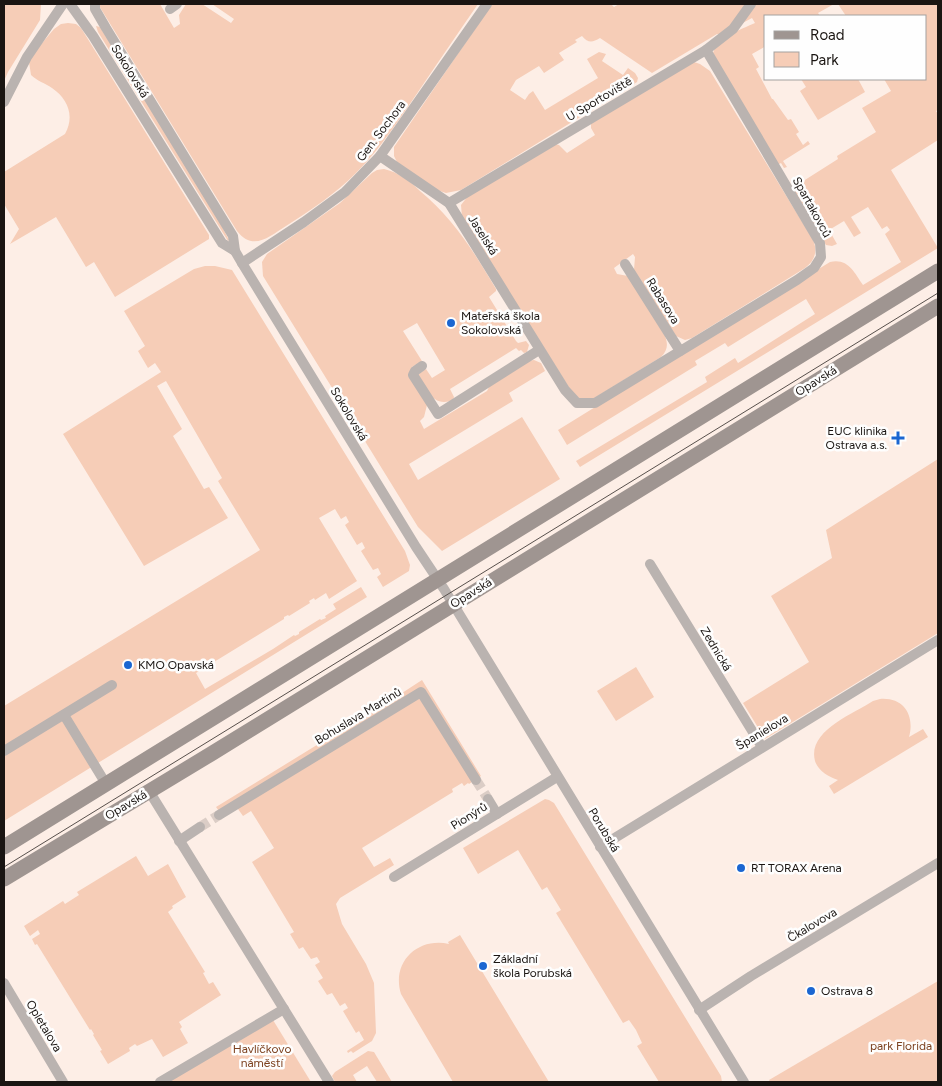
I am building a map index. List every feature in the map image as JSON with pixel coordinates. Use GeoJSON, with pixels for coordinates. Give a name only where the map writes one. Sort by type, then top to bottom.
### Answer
{"type":"FeatureCollection","features":[{"type":"Feature","properties":{"kind":"main road"},"geometry":{"type":"LineString","coordinates":[[4,847],[441,584],[938,271]]}},
{"type":"Feature","properties":{"kind":"main road","name":"Opavská"},"geometry":{"type":"LineString","coordinates":[[4,879],[938,306]]}},
{"type":"Feature","properties":{"kind":"street"},"geometry":{"type":"LineString","coordinates":[[4,102],[27,57],[63,4]]}},
{"type":"Feature","properties":{"kind":"street","name":"Sokolovská"},"geometry":{"type":"LineString","coordinates":[[70,4],[93,36],[222,243],[235,251]]}},
{"type":"Feature","properties":{"kind":"street","name":"Gen. Sochora"},"geometry":{"type":"LineString","coordinates":[[242,263],[346,192],[380,156],[487,4]]}},
{"type":"Feature","properties":{"kind":"street","name":"U Sportoviště"},"geometry":{"type":"LineString","coordinates":[[449,204],[706,50],[733,28],[752,4]]}},
{"type":"Feature","properties":{"kind":"street","name":"Sokolovská"},"geometry":{"type":"LineString","coordinates":[[92,5],[234,236],[235,251],[242,263],[416,547],[441,584]]}},
{"type":"Feature","properties":{"kind":"street","name":"Spartakovců"},"geometry":{"type":"LineString","coordinates":[[680,351],[797,280],[814,268],[821,256],[820,243],[706,50]]}},
{"type":"Feature","properties":{"kind":"street","name":"Jaselská"},"geometry":{"type":"LineString","coordinates":[[380,156],[449,204],[539,350],[565,390],[577,403],[595,402],[680,351]]}},
{"type":"Feature","properties":{"kind":"street","name":"Rabasova"},"geometry":{"type":"LineString","coordinates":[[626,264],[680,351]]}},
{"type":"Feature","properties":{"kind":"street"},"geometry":{"type":"LineString","coordinates":[[422,366],[413,374],[438,414],[539,350]]}},
{"type":"Feature","properties":{"kind":"street","name":"Zednická"},"geometry":{"type":"LineString","coordinates":[[650,564],[762,747]]}},
{"type":"Feature","properties":{"kind":"street","name":"Porubská"},"geometry":{"type":"LineString","coordinates":[[441,584],[744,1082]]}},
{"type":"Feature","properties":{"kind":"street","name":"Španielova"},"geometry":{"type":"LineString","coordinates":[[600,847],[938,640]]}},
{"type":"Feature","properties":{"kind":"street"},"geometry":{"type":"LineString","coordinates":[[4,752],[112,685]]}},
{"type":"Feature","properties":{"kind":"street","name":"Bohuslava Martinů"},"geometry":{"type":"LineString","coordinates":[[219,815],[421,692],[476,780]]}},
{"type":"Feature","properties":{"kind":"street"},"geometry":{"type":"LineString","coordinates":[[64,715],[106,784]]}},
{"type":"Feature","properties":{"kind":"street","name":"Pionýrů"},"geometry":{"type":"LineString","coordinates":[[394,877],[557,777]]}},
{"type":"Feature","properties":{"kind":"street"},"geometry":{"type":"LineString","coordinates":[[148,791],[329,1082]]}},
{"type":"Feature","properties":{"kind":"street"},"geometry":{"type":"LineString","coordinates":[[488,799],[498,814]]}},
{"type":"Feature","properties":{"kind":"street"},"geometry":{"type":"LineString","coordinates":[[179,841],[200,827]]}},
{"type":"Feature","properties":{"kind":"street","name":"Čkalovova"},"geometry":{"type":"LineString","coordinates":[[699,1010],[751,976],[938,863]]}},
{"type":"Feature","properties":{"kind":"street","name":"Opletalova"},"geometry":{"type":"LineString","coordinates":[[4,983],[64,1082]]}},
{"type":"Feature","properties":{"kind":"street"},"geometry":{"type":"LineString","coordinates":[[160,1082],[284,1009]]}},
{"type":"Feature","properties":{"kind":"green space"},"geometry":{"type":"Polygon","coordinates":[[[4,4],[41,4],[40,20],[4,81],[4,4]]]}},
{"type":"Feature","properties":{"kind":"green space"},"geometry":{"type":"Polygon","coordinates":[[[98,4],[160,4],[174,28],[180,24],[179,15],[186,4],[202,4],[231,23],[234,19],[212,4],[478,4],[396,124],[365,164],[340,188],[314,208],[268,238],[255,241],[243,237],[237,231],[98,4]]]}},
{"type":"Feature","properties":{"kind":"green space"},"geometry":{"type":"Polygon","coordinates":[[[492,4],[611,4],[614,7],[619,4],[834,4],[818,13],[819,15],[764,15],[764,47],[752,54],[759,67],[756,69],[772,99],[788,120],[791,119],[799,132],[796,134],[803,145],[808,141],[810,144],[783,161],[787,167],[784,168],[781,163],[777,165],[713,53],[725,38],[755,23],[752,18],[720,35],[717,34],[652,73],[600,38],[590,41],[582,36],[575,40],[577,42],[559,53],[564,60],[544,73],[539,66],[516,80],[510,90],[525,100],[533,91],[545,110],[598,78],[587,59],[599,52],[606,54],[602,61],[623,75],[628,68],[635,73],[638,78],[637,82],[461,190],[446,193],[437,190],[397,162],[394,156],[394,147],[492,4]]]}},
{"type":"Feature","properties":{"kind":"green space"},"geometry":{"type":"Polygon","coordinates":[[[838,4],[938,4],[938,110],[936,111],[938,114],[938,140],[891,170],[938,248],[580,467],[576,461],[707,382],[705,377],[735,358],[738,363],[815,314],[806,299],[728,347],[725,343],[695,361],[697,365],[567,445],[558,430],[830,262],[836,261],[846,264],[863,285],[901,262],[885,234],[890,230],[887,226],[882,229],[868,207],[851,217],[861,233],[854,237],[844,221],[829,230],[837,244],[832,246],[826,245],[793,191],[797,189],[797,185],[838,159],[837,156],[876,132],[862,108],[891,91],[885,80],[927,80],[927,15],[845,15],[838,4]]]}},
{"type":"Feature","properties":{"kind":"green space"},"geometry":{"type":"Polygon","coordinates":[[[61,24],[76,24],[81,28],[209,235],[209,239],[115,297],[94,262],[86,267],[56,217],[10,244],[19,229],[4,204],[4,172],[65,134],[70,114],[66,103],[58,92],[31,75],[29,62],[32,55],[54,29],[61,24]]]}},
{"type":"Feature","properties":{"kind":"green space"},"geometry":{"type":"Polygon","coordinates":[[[96,26],[100,27],[216,215],[228,241],[98,32],[96,26]]]}},
{"type":"Feature","properties":{"kind":"green space"},"geometry":{"type":"Polygon","coordinates":[[[694,62],[710,71],[812,238],[815,246],[814,258],[805,268],[692,338],[685,340],[676,336],[634,270],[635,257],[633,254],[614,268],[617,274],[628,276],[665,336],[666,349],[661,357],[593,399],[579,398],[573,394],[462,217],[461,205],[468,196],[555,144],[559,145],[567,153],[595,135],[591,128],[591,122],[694,62]]]}},
{"type":"Feature","properties":{"kind":"green space"},"geometry":{"type":"Polygon","coordinates":[[[802,80],[859,80],[865,92],[818,120],[800,91],[806,87],[802,80]]]}},
{"type":"Feature","properties":{"kind":"green space"},"geometry":{"type":"Polygon","coordinates":[[[384,169],[399,175],[412,184],[432,201],[453,224],[496,289],[489,297],[516,341],[518,343],[526,341],[529,345],[527,352],[524,353],[516,348],[450,389],[454,397],[453,400],[446,402],[431,396],[417,375],[426,369],[432,378],[445,370],[417,323],[403,331],[422,361],[412,367],[427,405],[424,417],[420,421],[424,429],[487,391],[491,383],[528,361],[534,360],[541,363],[545,371],[509,393],[513,401],[409,464],[418,480],[522,417],[560,479],[442,551],[418,527],[263,276],[262,262],[267,254],[340,203],[372,173],[384,169]]]}},
{"type":"Feature","properties":{"kind":"green space"},"geometry":{"type":"Polygon","coordinates":[[[205,266],[232,270],[405,551],[410,565],[409,571],[383,587],[377,577],[381,574],[378,568],[373,570],[361,551],[365,548],[362,542],[357,545],[345,525],[349,522],[346,516],[341,519],[335,509],[319,518],[357,581],[329,599],[326,593],[315,600],[314,598],[309,601],[310,603],[284,617],[284,619],[196,673],[205,689],[294,635],[299,634],[299,632],[320,619],[326,618],[325,616],[336,609],[333,604],[361,587],[367,597],[4,821],[4,706],[260,550],[218,481],[222,478],[166,381],[157,386],[182,429],[173,436],[204,489],[209,487],[228,518],[144,566],[63,434],[161,372],[155,363],[148,368],[138,351],[145,346],[124,311],[194,269],[205,266]]]}},
{"type":"Feature","properties":{"kind":"green space"},"geometry":{"type":"Polygon","coordinates":[[[938,459],[938,633],[765,739],[743,703],[809,662],[771,596],[832,558],[826,530],[938,459]]]}},
{"type":"Feature","properties":{"kind":"green space"},"geometry":{"type":"Polygon","coordinates":[[[636,667],[654,697],[616,721],[597,691],[636,667]]]}},
{"type":"Feature","properties":{"kind":"green space"},"geometry":{"type":"Polygon","coordinates":[[[422,680],[481,776],[469,784],[464,786],[462,783],[452,789],[453,792],[362,848],[374,867],[390,858],[394,865],[340,898],[336,904],[342,924],[366,964],[374,983],[376,1033],[372,1041],[353,1053],[351,1051],[348,1053],[347,1051],[364,1040],[359,1031],[356,1033],[343,1011],[348,1008],[345,1003],[340,1006],[332,993],[327,995],[318,981],[323,978],[315,965],[320,962],[317,957],[311,959],[303,947],[299,949],[290,934],[294,932],[252,862],[274,848],[251,811],[243,816],[238,809],[219,811],[216,807],[396,698],[422,680]]]}},
{"type":"Feature","properties":{"kind":"green space"},"geometry":{"type":"Polygon","coordinates":[[[880,699],[896,701],[906,709],[910,722],[909,737],[923,729],[928,737],[834,794],[829,786],[838,780],[824,773],[815,761],[814,750],[818,741],[825,732],[844,718],[880,699]]]}},
{"type":"Feature","properties":{"kind":"green space"},"geometry":{"type":"Polygon","coordinates":[[[545,799],[554,803],[721,1076],[722,1082],[659,1082],[637,1046],[642,1043],[636,1030],[629,1020],[623,1023],[556,913],[561,910],[547,887],[542,890],[518,850],[478,874],[463,848],[545,799]]]}},
{"type":"Feature","properties":{"kind":"green space"},"geometry":{"type":"Polygon","coordinates":[[[136,856],[148,876],[168,864],[186,897],[172,906],[173,908],[168,912],[205,972],[203,973],[209,984],[213,982],[221,995],[179,1022],[182,1027],[180,1029],[188,1043],[163,1057],[152,1039],[137,1046],[135,1044],[129,1048],[130,1051],[108,1064],[100,1051],[102,1050],[91,1029],[37,944],[35,945],[32,939],[40,934],[38,930],[30,936],[24,926],[63,901],[65,904],[79,895],[77,892],[136,856]]]}},
{"type":"Feature","properties":{"kind":"green space"},"geometry":{"type":"Polygon","coordinates":[[[460,935],[549,1082],[453,1082],[401,994],[399,982],[400,972],[410,954],[427,944],[449,944],[448,942],[460,935]]]}},
{"type":"Feature","properties":{"kind":"green space","name":"park Florida"},"geometry":{"type":"Polygon","coordinates":[[[938,981],[938,1082],[770,1082],[769,1080],[938,981]]]}},
{"type":"Feature","properties":{"kind":"green space","name":"Havlíčkovo náměstí"},"geometry":{"type":"Polygon","coordinates":[[[273,1020],[311,1082],[168,1082],[273,1020]]]}},
{"type":"Feature","properties":{"kind":"green space"},"geometry":{"type":"Polygon","coordinates":[[[368,1051],[374,1052],[392,1082],[377,1082],[367,1066],[353,1075],[357,1082],[335,1082],[332,1076],[335,1072],[368,1051]]]}},
{"type":"Feature","properties":{"kind":"tunnel"},"geometry":{"type":"LineString","coordinates":[[476,780],[488,799]]}},
{"type":"Feature","properties":{"kind":"tunnel"},"geometry":{"type":"LineString","coordinates":[[200,827],[219,815]]}},
{"type":"Feature","properties":{"kind":"tram line"},"geometry":{"type":"LineString","coordinates":[[4,867],[938,293]]}},
{"type":"Feature","properties":{"kind":"place","name":"Mateřská škola Sokolovská"},"geometry":{"type":"Point","coordinates":[451,323]}},
{"type":"Feature","properties":{"kind":"place","name":"EUC klinika Ostrava a.s."},"geometry":{"type":"Point","coordinates":[898,438]}},
{"type":"Feature","properties":{"kind":"place","name":"KMO Opavská"},"geometry":{"type":"Point","coordinates":[128,665]}},
{"type":"Feature","properties":{"kind":"place","name":"RT TORAX Arena"},"geometry":{"type":"Point","coordinates":[741,868]}},
{"type":"Feature","properties":{"kind":"place","name":"Základní škola Porubská"},"geometry":{"type":"Point","coordinates":[483,966]}},
{"type":"Feature","properties":{"kind":"place","name":"Ostrava 8"},"geometry":{"type":"Point","coordinates":[811,991]}}]}
